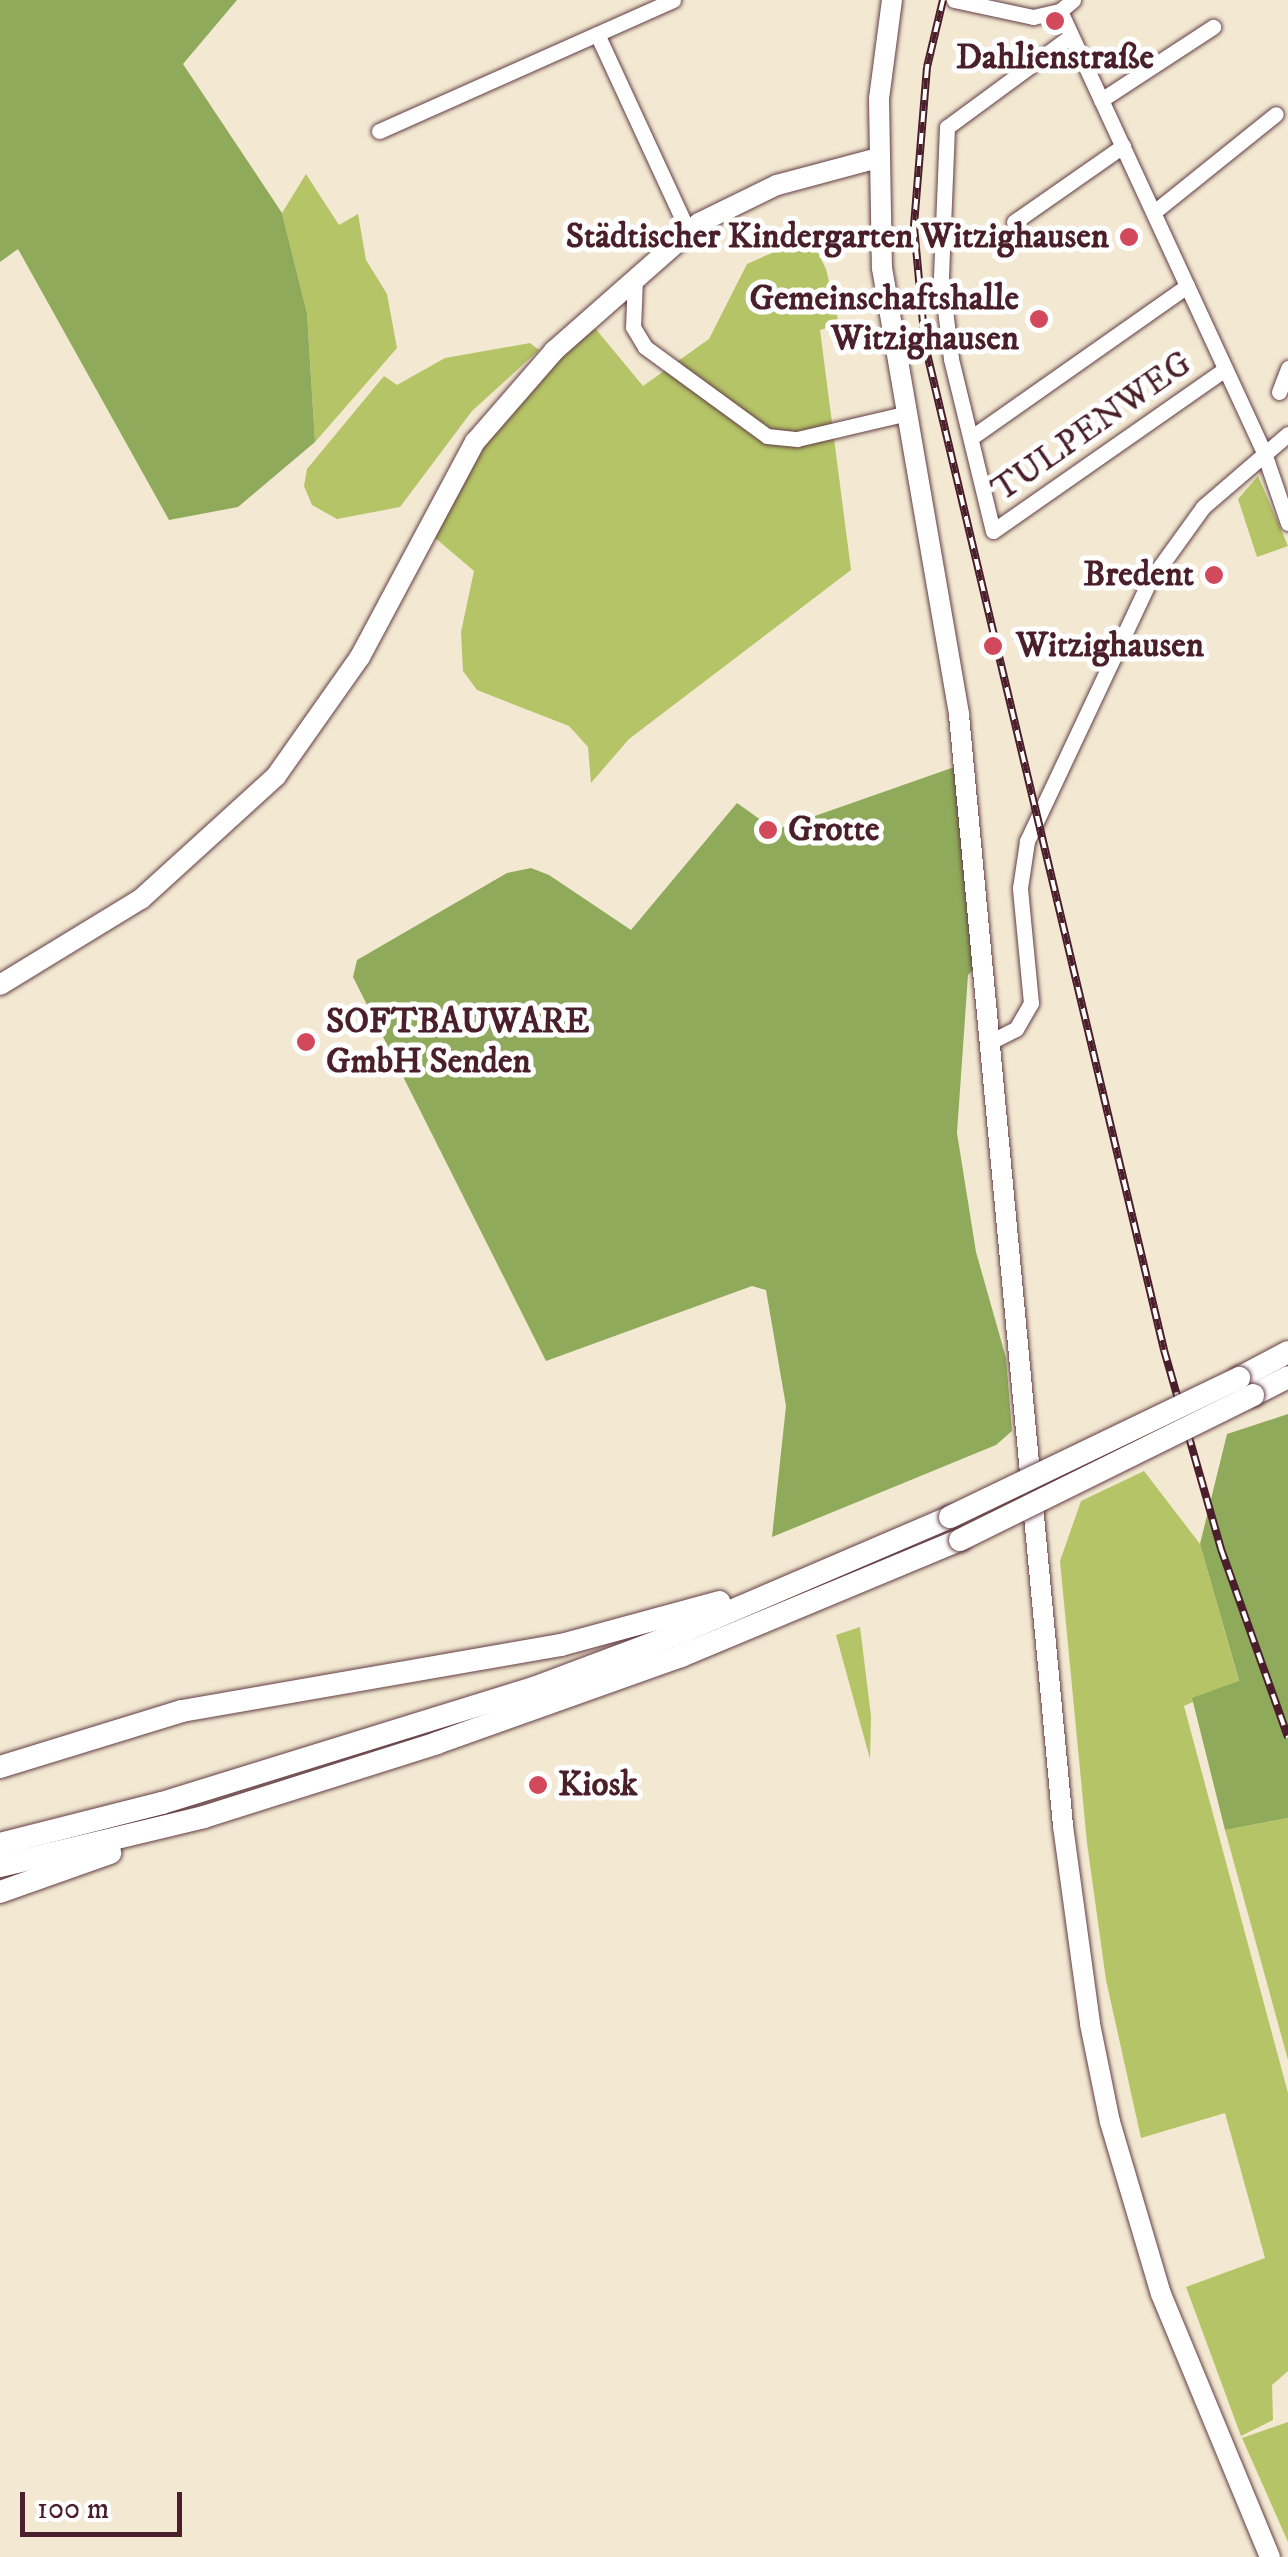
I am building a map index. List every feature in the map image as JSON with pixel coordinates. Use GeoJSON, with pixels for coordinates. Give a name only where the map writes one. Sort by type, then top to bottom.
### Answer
{"type":"FeatureCollection","features":[{"type":"Feature","properties":{"kind":"highway"},"geometry":{"type":"LineString","coordinates":[[0,1866],[204,1817],[578,1694],[960,1540],[1246,1387],[1288,1352]]}},
{"type":"Feature","properties":{"kind":"highway"},"geometry":{"type":"LineString","coordinates":[[0,1844],[394,1734],[674,1635],[856,1560],[1246,1387],[1288,1377]]}},
{"type":"Feature","properties":{"kind":"highway"},"geometry":{"type":"LineString","coordinates":[[0,1767],[182,1711],[612,1633],[856,1560]]}},
{"type":"Feature","properties":{"kind":"highway"},"geometry":{"type":"LineString","coordinates":[[0,1892],[189,1828],[204,1817]]}},
{"type":"Feature","properties":{"kind":"main road"},"geometry":{"type":"LineString","coordinates":[[892,0],[878,158],[882,268],[959,715],[1063,1826],[1090,2024],[1110,2122],[1160,2294],[1270,2557]]}},
{"type":"Feature","properties":{"kind":"main road"},"geometry":{"type":"LineString","coordinates":[[0,985],[142,900],[276,776],[360,657],[475,442],[554,351],[688,230],[777,185],[878,158]]}},
{"type":"Feature","properties":{"kind":"street"},"geometry":{"type":"LineString","coordinates":[[380,131],[672,0]]}},
{"type":"Feature","properties":{"kind":"street"},"geometry":{"type":"LineString","coordinates":[[956,1],[1020,16],[1066,6],[1071,36],[1264,453],[1288,523]]}},
{"type":"Feature","properties":{"kind":"street"},"geometry":{"type":"LineString","coordinates":[[1101,100],[1212,27]]}},
{"type":"Feature","properties":{"kind":"street"},"geometry":{"type":"LineString","coordinates":[[597,34],[688,230]]}},
{"type":"Feature","properties":{"kind":"street"},"geometry":{"type":"LineString","coordinates":[[1071,36],[948,128],[941,278],[951,358],[972,437],[1187,286]]}},
{"type":"Feature","properties":{"kind":"street"},"geometry":{"type":"LineString","coordinates":[[1154,212],[1276,114]]}},
{"type":"Feature","properties":{"kind":"street"},"geometry":{"type":"LineString","coordinates":[[1014,222],[1123,146]]}},
{"type":"Feature","properties":{"kind":"street"},"geometry":{"type":"LineString","coordinates":[[636,278],[632,327],[645,347],[767,436],[797,439],[908,414]]}},
{"type":"Feature","properties":{"kind":"street"},"geometry":{"type":"LineString","coordinates":[[1279,392],[1288,368]]}},
{"type":"Feature","properties":{"kind":"street","name":"TULPENWEG"},"geometry":{"type":"LineString","coordinates":[[972,437],[994,531],[1224,370]]}},
{"type":"Feature","properties":{"kind":"street"},"geometry":{"type":"LineString","coordinates":[[992,1040],[1016,1030],[1031,1003],[1020,888],[1027,841],[1168,550],[1204,507],[1288,434]]}},
{"type":"Feature","properties":{"kind":"green space"},"geometry":{"type":"Polygon","coordinates":[[[0,0],[237,0],[183,64],[282,213],[307,313],[315,442],[238,507],[169,520],[18,249],[0,262],[0,0]]]}},
{"type":"Feature","properties":{"kind":"green space"},"geometry":{"type":"Polygon","coordinates":[[[306,174],[339,225],[358,214],[366,260],[387,294],[397,348],[315,442],[307,313],[282,213],[306,174]]]}},
{"type":"Feature","properties":{"kind":"green space"},"geometry":{"type":"Polygon","coordinates":[[[810,236],[826,269],[839,324],[820,330],[851,570],[629,739],[591,783],[588,747],[569,726],[477,690],[463,671],[461,632],[474,571],[427,531],[477,442],[590,322],[643,386],[709,339],[747,264],[810,236]]]}},
{"type":"Feature","properties":{"kind":"green space"},"geometry":{"type":"Polygon","coordinates":[[[530,343],[539,350],[472,411],[400,507],[337,519],[312,505],[304,486],[307,469],[384,376],[397,385],[445,358],[530,343]]]}},
{"type":"Feature","properties":{"kind":"green space"},"geometry":{"type":"Polygon","coordinates":[[[1258,476],[1288,546],[1257,557],[1238,499],[1258,476]]]}},
{"type":"Feature","properties":{"kind":"green space"},"geometry":{"type":"Polygon","coordinates":[[[963,764],[983,959],[968,975],[957,1133],[976,1252],[1006,1358],[1012,1431],[996,1445],[772,1537],[786,1406],[766,1290],[752,1286],[546,1361],[353,977],[357,960],[507,873],[531,868],[549,875],[631,930],[737,803],[775,830],[963,764]]]}},
{"type":"Feature","properties":{"kind":"green space"},"geometry":{"type":"Polygon","coordinates":[[[1288,1414],[1288,1818],[1225,1830],[1192,1698],[1239,1681],[1200,1544],[1227,1434],[1288,1414]]]}},
{"type":"Feature","properties":{"kind":"green space"},"geometry":{"type":"Polygon","coordinates":[[[1144,1471],[1200,1544],[1239,1682],[1184,1706],[1288,2093],[1288,2371],[1272,2385],[1273,2420],[1241,2436],[1186,2287],[1265,2258],[1225,2113],[1141,2138],[1106,1980],[1087,1843],[1060,1561],[1081,1501],[1144,1471]]]}},
{"type":"Feature","properties":{"kind":"green space"},"geometry":{"type":"Polygon","coordinates":[[[860,1627],[871,1716],[870,1759],[836,1635],[860,1627]]]}},
{"type":"Feature","properties":{"kind":"green space"},"geometry":{"type":"Polygon","coordinates":[[[1288,1818],[1288,2060],[1225,1830],[1288,1818]]]}},
{"type":"Feature","properties":{"kind":"green space"},"geometry":{"type":"Polygon","coordinates":[[[1288,2422],[1288,2542],[1242,2438],[1288,2422]]]}},
{"type":"Feature","properties":{"kind":"railway"},"geometry":{"type":"LineString","coordinates":[[943,0],[927,67],[914,226],[925,345],[1164,1350],[1221,1549],[1288,1737]]}},
{"type":"Feature","properties":{"kind":"place","name":"Dahlienstraße"},"geometry":{"type":"Point","coordinates":[1055,21]}},
{"type":"Feature","properties":{"kind":"place","name":"Städtischer Kindergarten Witzighausen"},"geometry":{"type":"Point","coordinates":[1129,237]}},
{"type":"Feature","properties":{"kind":"place","name":"Gemeinschaftshalle Witzighausen"},"geometry":{"type":"Point","coordinates":[1039,319]}},
{"type":"Feature","properties":{"kind":"place","name":"Bredent"},"geometry":{"type":"Point","coordinates":[1214,575]}},
{"type":"Feature","properties":{"kind":"place","name":"Witzighausen"},"geometry":{"type":"Point","coordinates":[993,646]}},
{"type":"Feature","properties":{"kind":"place","name":"Grotte"},"geometry":{"type":"Point","coordinates":[768,830]}},
{"type":"Feature","properties":{"kind":"place","name":"SOFTBAUWARE GmbH Senden"},"geometry":{"type":"Point","coordinates":[306,1042]}},
{"type":"Feature","properties":{"kind":"place","name":"Kiosk"},"geometry":{"type":"Point","coordinates":[538,1785]}}]}
